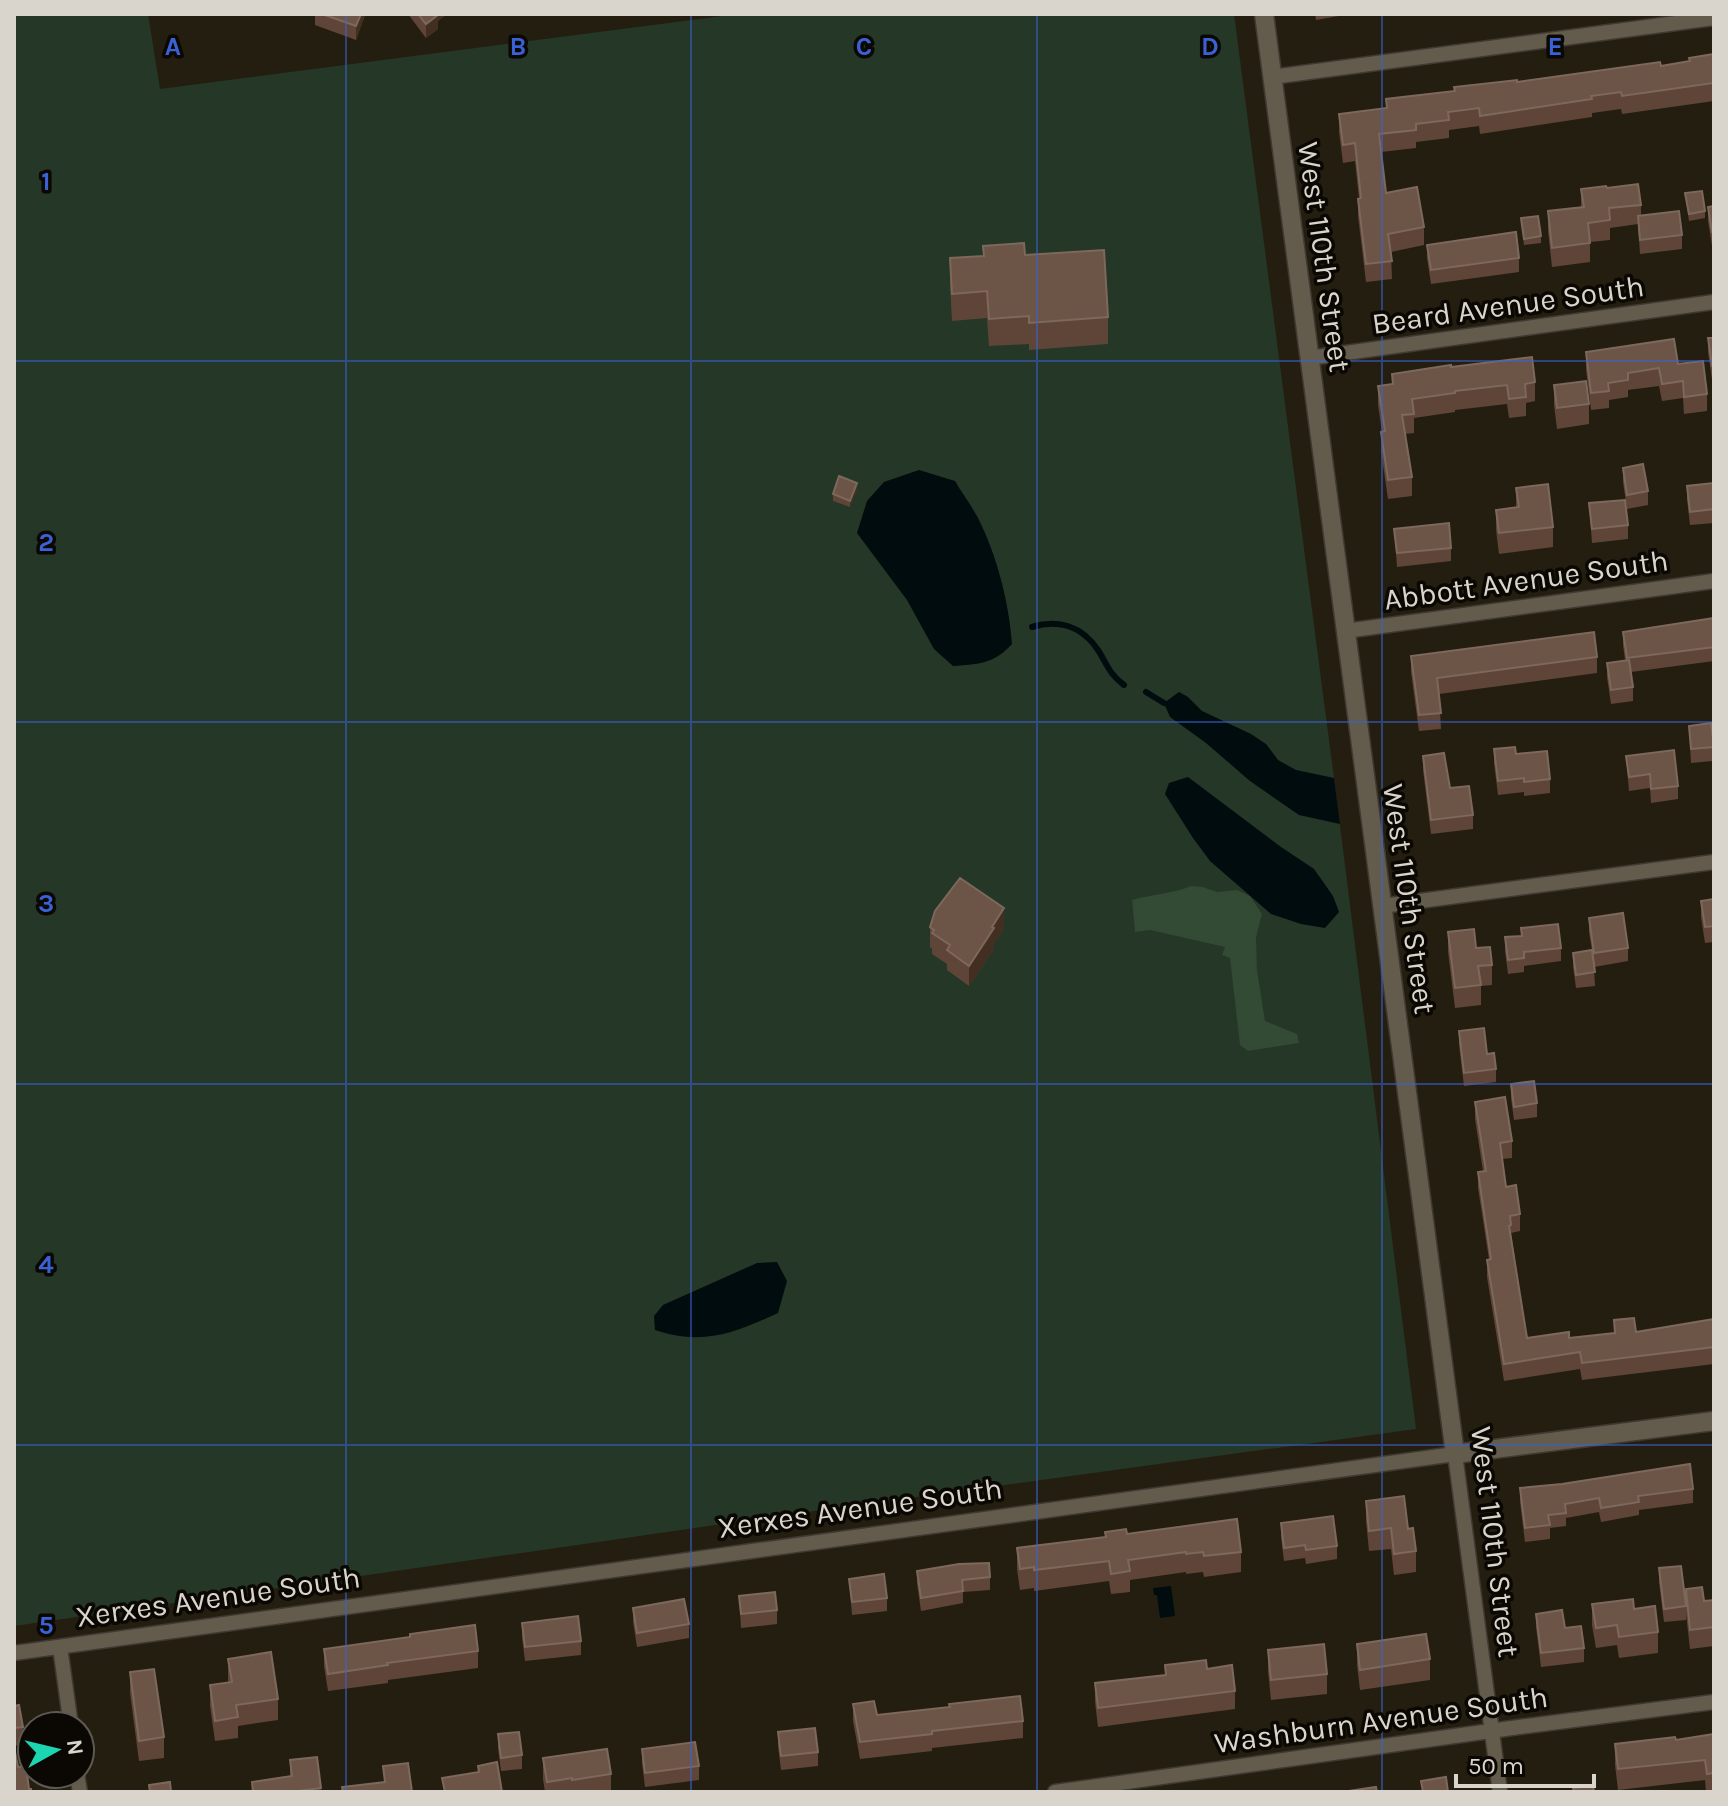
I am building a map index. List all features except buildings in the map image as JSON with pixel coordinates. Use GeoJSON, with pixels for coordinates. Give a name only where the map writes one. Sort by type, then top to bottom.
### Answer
{"type":"FeatureCollection","features":[{"type":"Feature","properties":{"kind":"street","name":"West 110th Street"},"geometry":{"type":"LineString","coordinates":[[1264,14],[1500,1792]]}},
{"type":"Feature","properties":{"kind":"street"},"geometry":{"type":"LineString","coordinates":[[1272,77],[1714,18]]}},
{"type":"Feature","properties":{"kind":"street","name":"Beard Avenue South"},"geometry":{"type":"LineString","coordinates":[[1309,358],[1714,302]]}},
{"type":"Feature","properties":{"kind":"street","name":"Abbott Avenue South"},"geometry":{"type":"LineString","coordinates":[[1345,631],[1714,581]]}},
{"type":"Feature","properties":{"kind":"street"},"geometry":{"type":"LineString","coordinates":[[1382,906],[1714,862]]}},
{"type":"Feature","properties":{"kind":"street","name":"Xerxes Avenue South"},"geometry":{"type":"LineString","coordinates":[[14,1653],[1714,1421]]}},
{"type":"Feature","properties":{"kind":"street"},"geometry":{"type":"LineString","coordinates":[[60,1647],[69,1710]]}},
{"type":"Feature","properties":{"kind":"street","name":"Washburn Avenue South"},"geometry":{"type":"LineString","coordinates":[[1055,1792],[1714,1702]]}},
{"type":"Feature","properties":{"kind":"green space"},"geometry":{"type":"Polygon","coordinates":[[[14,14],[148,14],[160,89],[738,14],[1234,14],[1416,1429],[792,1514],[14,1626],[14,14]]]}},
{"type":"Feature","properties":{"kind":"green space"},"geometry":{"type":"Polygon","coordinates":[[[1191,886],[1217,892],[1237,890],[1250,896],[1262,914],[1256,937],[1257,970],[1265,1021],[1297,1034],[1299,1043],[1248,1051],[1240,1045],[1230,958],[1222,955],[1225,947],[1150,930],[1135,932],[1132,900],[1191,886]]]}},
{"type":"Feature","properties":{"kind":"shaded area"},"geometry":{"type":"Polygon","coordinates":[[[919,470],[955,481],[978,518],[991,548],[1005,596],[1012,644],[999,656],[986,662],[953,666],[934,649],[907,600],[857,533],[867,501],[884,482],[919,470]]]}},
{"type":"Feature","properties":{"kind":"shaded area"},"geometry":{"type":"Polygon","coordinates":[[[1179,692],[1202,711],[1266,744],[1278,760],[1296,770],[1334,778],[1340,824],[1299,815],[1250,781],[1170,717],[1164,703],[1179,692]]]}},
{"type":"Feature","properties":{"kind":"shaded area"},"geometry":{"type":"Polygon","coordinates":[[[1188,777],[1314,869],[1333,896],[1339,912],[1325,928],[1271,914],[1210,861],[1165,794],[1169,783],[1188,777]]]}},
{"type":"Feature","properties":{"kind":"shaded area"},"geometry":{"type":"Polygon","coordinates":[[[777,1262],[787,1281],[778,1313],[733,1331],[704,1337],[673,1335],[655,1330],[654,1316],[663,1305],[757,1263],[777,1262]]]}},
{"type":"Feature","properties":{"kind":"shaded area"},"geometry":{"type":"Polygon","coordinates":[[[1171,1586],[1175,1616],[1160,1618],[1153,1588],[1171,1586]]]}},
{"type":"Feature","properties":{"kind":"waterway"},"geometry":{"type":"LineString","coordinates":[[1032,627],[1061,624],[1085,635],[1124,685]]}},
{"type":"Feature","properties":{"kind":"waterway"},"geometry":{"type":"LineString","coordinates":[[1146,692],[1164,703]]}}]}
